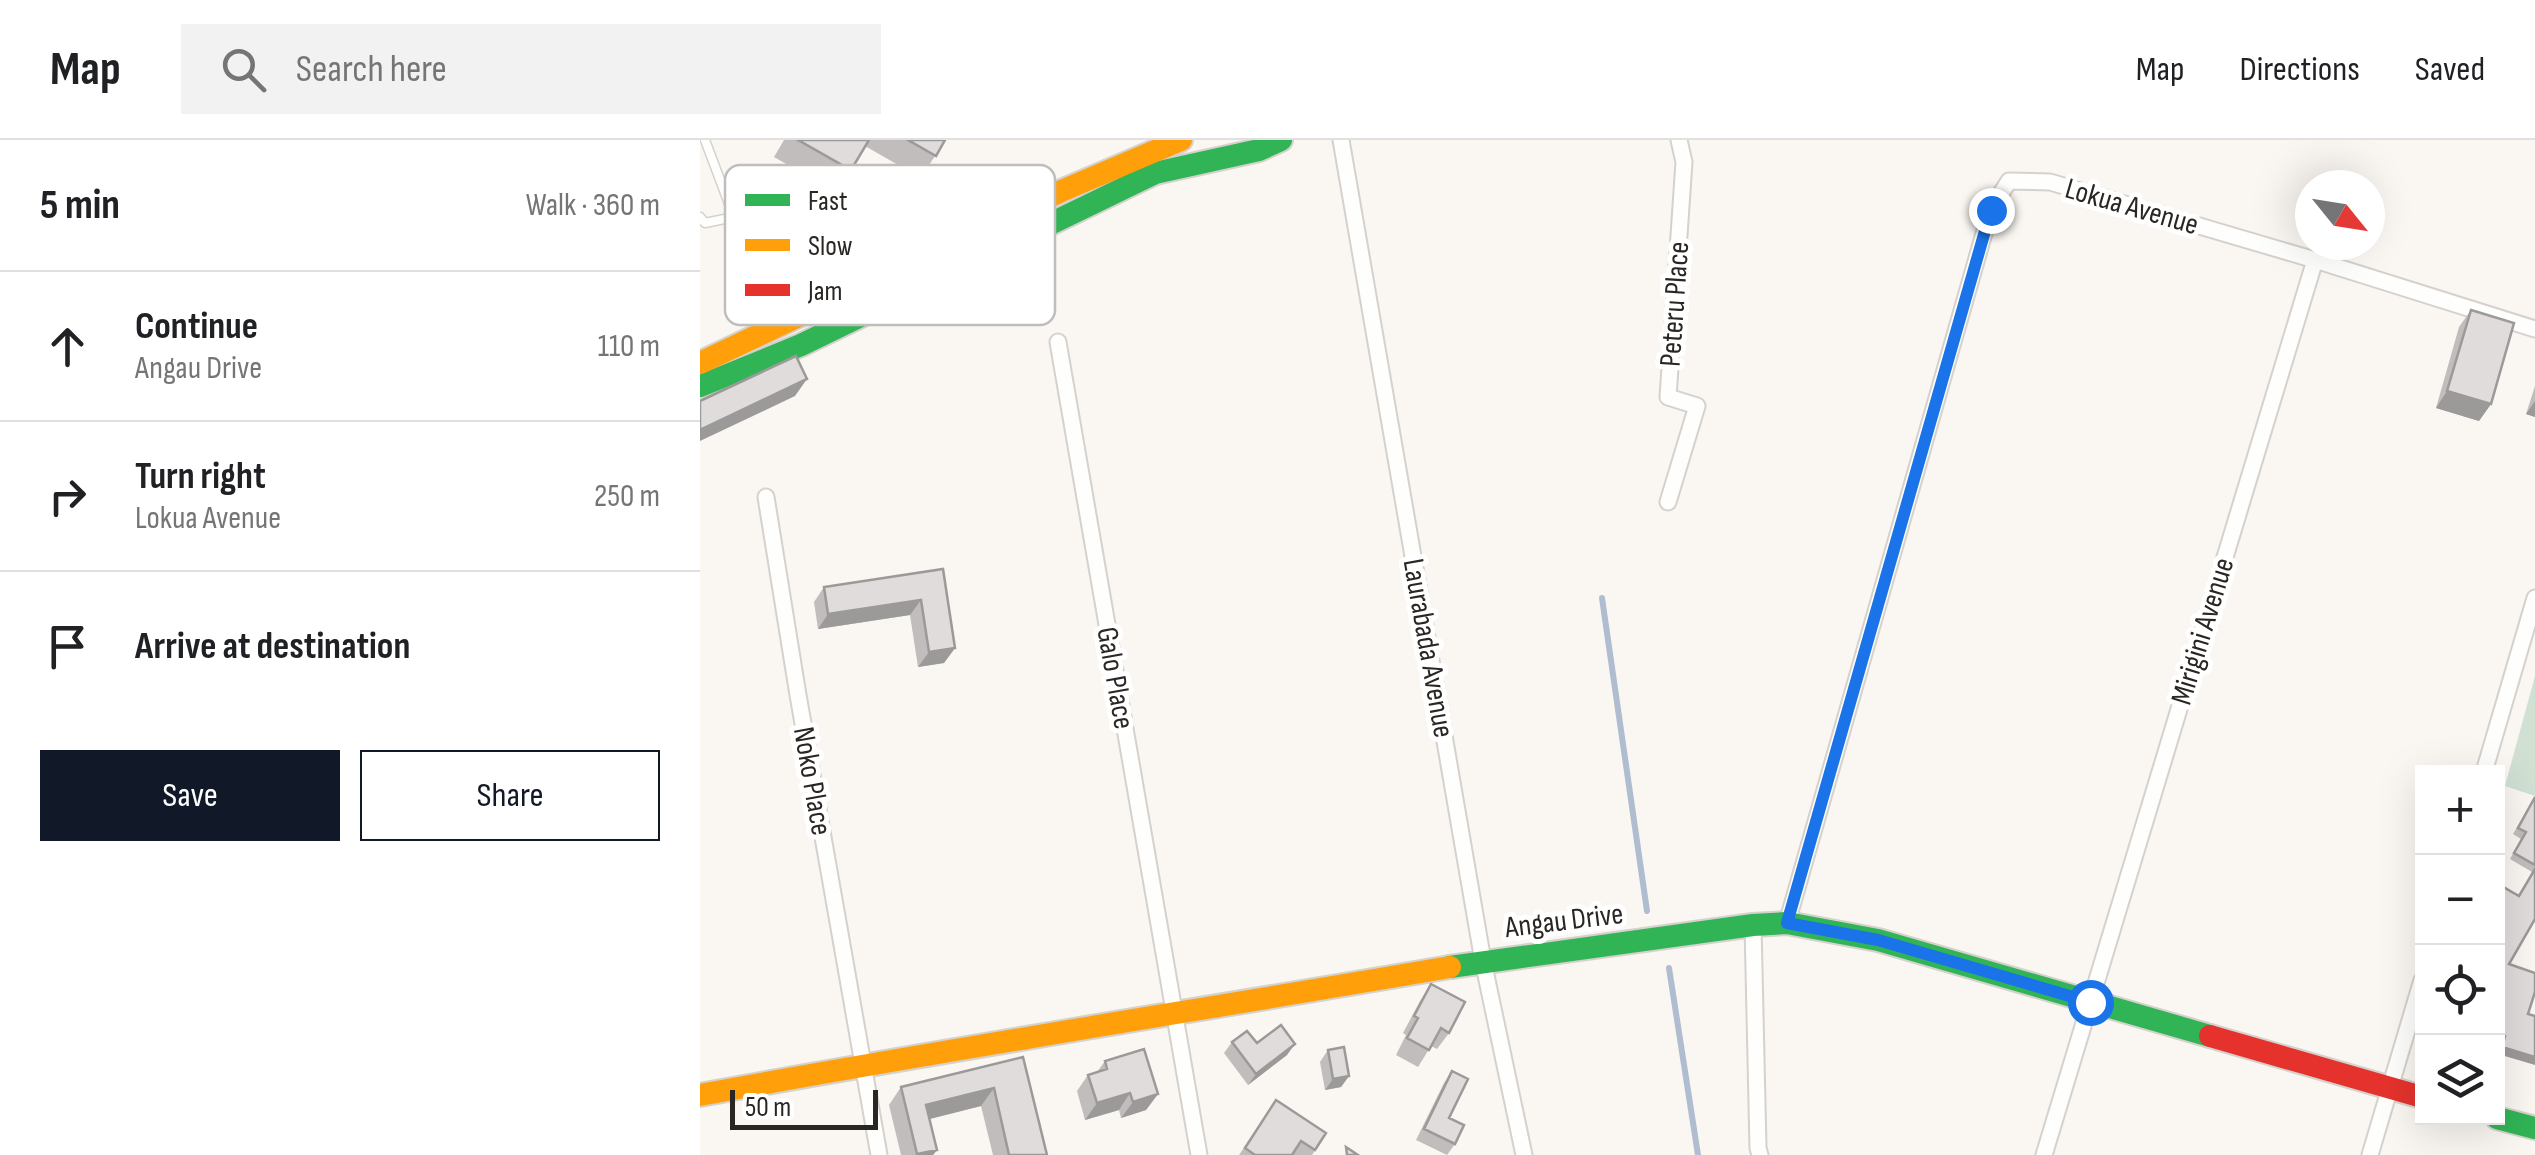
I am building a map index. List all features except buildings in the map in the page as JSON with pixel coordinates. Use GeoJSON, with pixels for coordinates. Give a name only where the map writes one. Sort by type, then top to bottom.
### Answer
{"type":"FeatureCollection","features":[{"type":"Feature","properties":{"kind":"street"},"geometry":{"type":"LineString","coordinates":[[1055,198],[1121,164],[1182,140]]}},
{"type":"Feature","properties":{"kind":"street"},"geometry":{"type":"LineString","coordinates":[[1055,218],[1156,173],[1281,140]]}},
{"type":"Feature","properties":{"kind":"street","name":"Laurabada Avenue"},"geometry":{"type":"LineString","coordinates":[[1341,140],[1484,961],[1524,1155]]}},
{"type":"Feature","properties":{"kind":"street","name":"Peteru Place"},"geometry":{"type":"LineString","coordinates":[[1668,502],[1697,406],[1668,397],[1684,162],[1679,140]]}},
{"type":"Feature","properties":{"kind":"street","name":"Lokua Avenue"},"geometry":{"type":"LineString","coordinates":[[1787,923],[1991,210],[2009,182],[2050,182],[2295,254]]}},
{"type":"Feature","properties":{"kind":"street","name":"Lokua Avenue"},"geometry":{"type":"LineString","coordinates":[[2315,260],[2535,329]]}},
{"type":"Feature","properties":{"kind":"street","name":"Mirigini Avenue"},"geometry":{"type":"LineString","coordinates":[[2044,1155],[2315,260]]}},
{"type":"Feature","properties":{"kind":"street"},"geometry":{"type":"LineString","coordinates":[[700,386],[811,325]]}},
{"type":"Feature","properties":{"kind":"street"},"geometry":{"type":"LineString","coordinates":[[700,363],[782,340],[816,325]]}},
{"type":"Feature","properties":{"kind":"street","name":"Galo Place"},"geometry":{"type":"LineString","coordinates":[[1058,342],[1199,1155]]}},
{"type":"Feature","properties":{"kind":"street","name":"Noko Place"},"geometry":{"type":"LineString","coordinates":[[766,497],[879,1155]]}},
{"type":"Feature","properties":{"kind":"street"},"geometry":{"type":"LineString","coordinates":[[2486,765],[2535,598]]}},
{"type":"Feature","properties":{"kind":"street","name":"Angau Drive"},"geometry":{"type":"LineString","coordinates":[[700,1095],[1484,961],[1787,923],[1878,940],[2415,1095]]}},
{"type":"Feature","properties":{"kind":"street"},"geometry":{"type":"LineString","coordinates":[[1754,925],[1760,1155]]}},
{"type":"Feature","properties":{"kind":"street"},"geometry":{"type":"LineString","coordinates":[[2370,1155],[2415,1004]]}},
{"type":"Feature","properties":{"kind":"street"},"geometry":{"type":"LineString","coordinates":[[2505,1120],[2535,1128]]}},
{"type":"Feature","properties":{"kind":"lane"},"geometry":{"type":"LineString","coordinates":[[705,140],[725,194]]}},
{"type":"Feature","properties":{"kind":"lane"},"geometry":{"type":"LineString","coordinates":[[776,325],[782,340]]}},
{"type":"Feature","properties":{"kind":"green space"},"geometry":{"type":"Polygon","coordinates":[[[2535,676],[2535,796],[2505,786],[2535,676]]]}},
{"type":"Feature","properties":{"kind":"waterway"},"geometry":{"type":"LineString","coordinates":[[1602,598],[1647,911]]}},
{"type":"Feature","properties":{"kind":"waterway"},"geometry":{"type":"LineString","coordinates":[[1669,968],[1698,1155]]}},
{"type":"Feature","properties":{"kind":"traffic: fast"},"geometry":{"type":"LineString","coordinates":[[1055,222],[1155,173],[1259,150],[1281,140]]}},
{"type":"Feature","properties":{"kind":"traffic: fast"},"geometry":{"type":"LineString","coordinates":[[700,386],[842,325]]}},
{"type":"Feature","properties":{"kind":"traffic: fast"},"geometry":{"type":"LineString","coordinates":[[1450,967],[1787,923],[1878,940],[2210,1036]]}},
{"type":"Feature","properties":{"kind":"traffic: fast"},"geometry":{"type":"LineString","coordinates":[[2505,1120],[2535,1128]]}},
{"type":"Feature","properties":{"kind":"traffic: slow"},"geometry":{"type":"LineString","coordinates":[[1055,194],[1181,140]]}},
{"type":"Feature","properties":{"kind":"traffic: slow"},"geometry":{"type":"LineString","coordinates":[[700,363],[780,325]]}},
{"type":"Feature","properties":{"kind":"traffic: slow"},"geometry":{"type":"LineString","coordinates":[[700,1095],[1450,967]]}},
{"type":"Feature","properties":{"kind":"traffic: jam"},"geometry":{"type":"LineString","coordinates":[[2210,1036],[2415,1095]]}},
{"type":"Feature","properties":{"kind":"route"},"geometry":{"type":"LineString","coordinates":[[1991,210],[1787,923],[1878,940],[2090,1002]]}}]}
